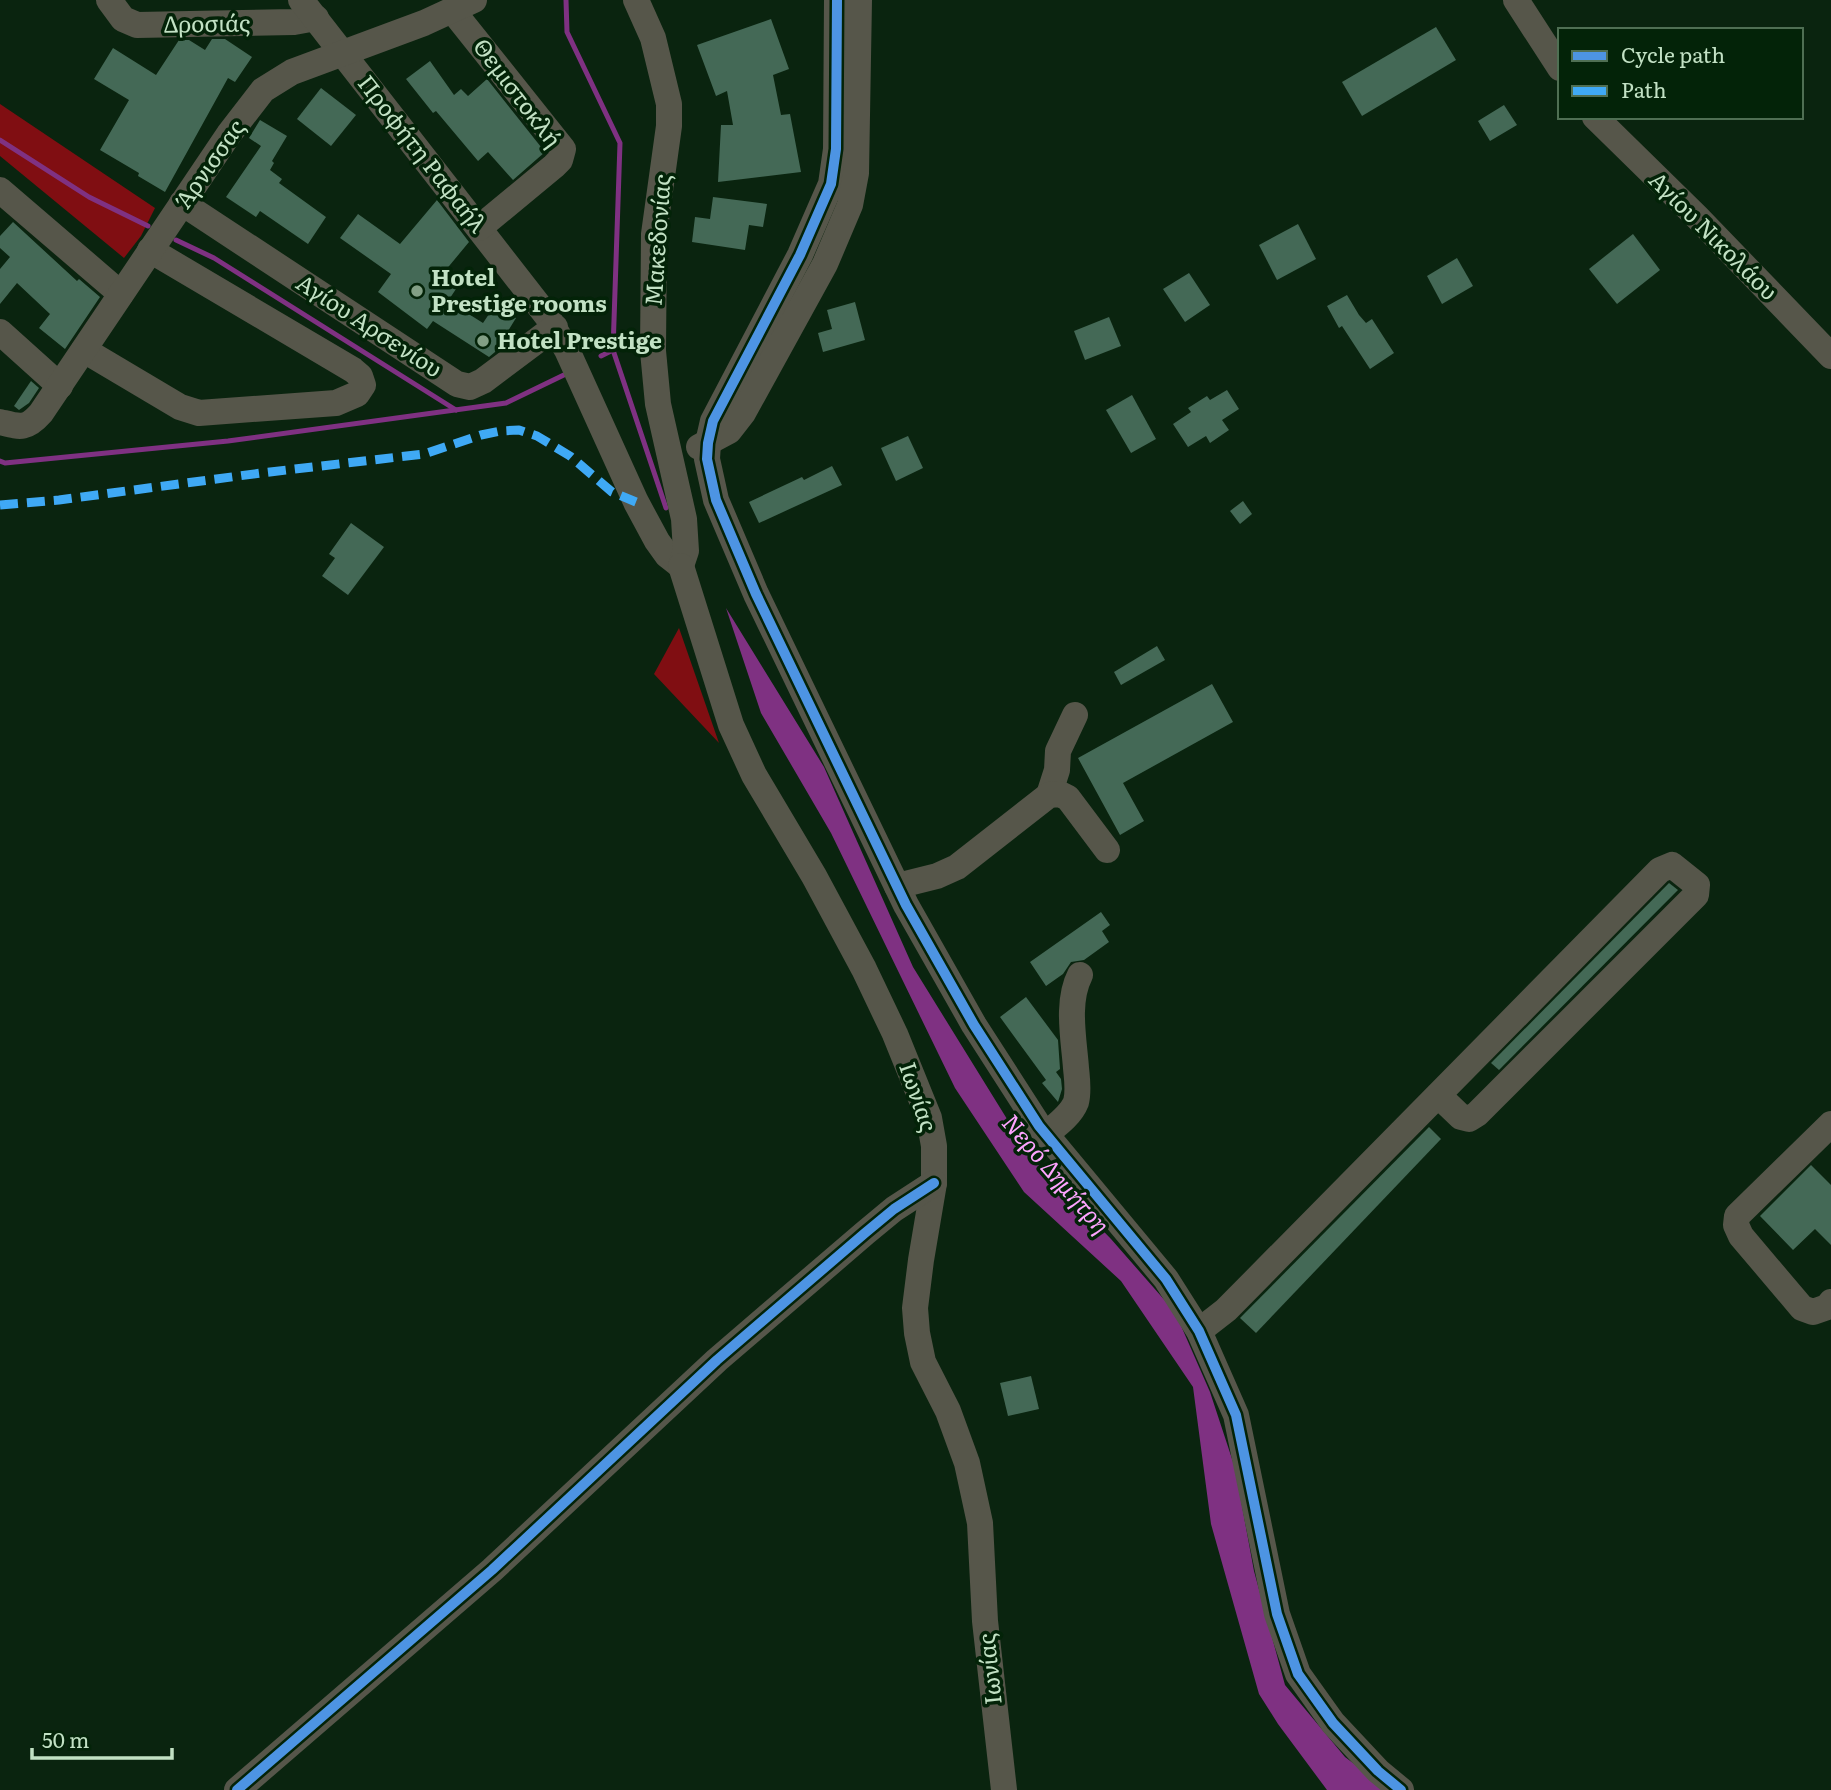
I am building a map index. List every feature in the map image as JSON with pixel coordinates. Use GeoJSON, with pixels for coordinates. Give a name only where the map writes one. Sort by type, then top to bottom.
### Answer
{"type":"FeatureCollection","features":[{"type":"Feature","properties":{"kind":"street","name":"Δροσιάς"},"geometry":{"type":"LineString","coordinates":[[109,0],[123,19],[137,25],[294,22],[308,9]]}},
{"type":"Feature","properties":{"kind":"street","name":"Μακεδονίας"},"geometry":{"type":"LineString","coordinates":[[636,0],[653,38],[669,104],[654,234],[652,315],[658,404],[686,534],[686,551],[681,566]]}},
{"type":"Feature","properties":{"kind":"street"},"geometry":{"type":"LineString","coordinates":[[837,0],[836,149],[831,184],[800,255],[713,421],[708,443],[709,473],[716,500],[756,594],[897,886],[974,1025],[1046,1134],[1166,1279],[1199,1331],[1236,1415],[1277,1614],[1297,1674],[1333,1723],[1378,1771],[1401,1790]]}},
{"type":"Feature","properties":{"kind":"street"},"geometry":{"type":"LineString","coordinates":[[672,461],[729,430],[755,394],[825,264],[848,212],[856,173],[859,0]]}},
{"type":"Feature","properties":{"kind":"street"},"geometry":{"type":"LineString","coordinates":[[1516,0],[1558,65]]}},
{"type":"Feature","properties":{"kind":"street","name":"Άρνισσας"},"geometry":{"type":"LineString","coordinates":[[13,424],[33,422],[242,116],[269,84],[292,72],[344,54],[463,5]]}},
{"type":"Feature","properties":{"kind":"street","name":"Θεμιστοκλή"},"geometry":{"type":"LineString","coordinates":[[463,5],[563,149],[560,160],[554,166],[479,228]]}},
{"type":"Feature","properties":{"kind":"street","name":"Προφήτη Ραφαήλ"},"geometry":{"type":"LineString","coordinates":[[308,9],[555,327],[568,350],[636,502],[657,541],[667,555],[681,566]]}},
{"type":"Feature","properties":{"kind":"street","name":"Αγίου Νικολάου"},"geometry":{"type":"LineString","coordinates":[[1597,119],[1697,217],[1831,356]]}},
{"type":"Feature","properties":{"kind":"street"},"geometry":{"type":"LineString","coordinates":[[0,190],[121,295]]}},
{"type":"Feature","properties":{"kind":"street","name":"Αγίου Αρσενίου"},"geometry":{"type":"LineString","coordinates":[[182,203],[457,384],[470,387],[483,381],[555,327]]}},
{"type":"Feature","properties":{"kind":"street"},"geometry":{"type":"LineString","coordinates":[[84,350],[180,407],[199,413],[336,403],[357,394],[362,385],[360,376],[354,370],[150,250]]}},
{"type":"Feature","properties":{"kind":"street"},"geometry":{"type":"LineString","coordinates":[[0,332],[60,386]]}},
{"type":"Feature","properties":{"kind":"street","name":"Ιωνίας"},"geometry":{"type":"LineString","coordinates":[[681,566],[731,725],[754,775],[814,876],[864,969],[929,1118],[934,1146],[934,1183],[919,1272],[915,1308],[917,1333],[923,1362],[948,1411],[967,1463],[980,1523],[985,1621],[1004,1790]]}},
{"type":"Feature","properties":{"kind":"street"},"geometry":{"type":"LineString","coordinates":[[1049,795],[1057,770],[1058,751],[1075,715]]}},
{"type":"Feature","properties":{"kind":"street"},"geometry":{"type":"LineString","coordinates":[[897,886],[937,877],[957,867],[1049,795],[1060,794],[1068,798],[1107,849]]}},
{"type":"Feature","properties":{"kind":"street"},"geometry":{"type":"LineString","coordinates":[[1199,1331],[1226,1310],[1438,1095],[1660,870],[1672,865],[1697,884],[1696,895],[1477,1114],[1469,1119],[1461,1118],[1438,1095]]}},
{"type":"Feature","properties":{"kind":"street"},"geometry":{"type":"LineString","coordinates":[[1046,1134],[1062,1121],[1076,1102],[1078,1088],[1073,1015],[1080,975]]}},
{"type":"Feature","properties":{"kind":"street"},"geometry":{"type":"LineString","coordinates":[[1831,1124],[1737,1216],[1736,1225],[1741,1236],[1802,1308],[1812,1312],[1827,1307],[1831,1302]]}},
{"type":"Feature","properties":{"kind":"street"},"geometry":{"type":"LineString","coordinates":[[237,1790],[492,1570],[717,1360],[864,1233],[934,1183]]}},
{"type":"Feature","properties":{"kind":"shaded area"},"geometry":{"type":"Polygon","coordinates":[[[0,104],[155,208],[141,236],[124,258],[0,156],[0,104]]]}},
{"type":"Feature","properties":{"kind":"shaded area"},"geometry":{"type":"Polygon","coordinates":[[[726,608],[824,767],[913,967],[1028,1153],[1111,1239],[1175,1312],[1210,1392],[1235,1468],[1254,1571],[1285,1685],[1345,1757],[1389,1790],[1327,1790],[1259,1694],[1211,1524],[1193,1387],[1121,1281],[1024,1192],[955,1088],[831,833],[761,713],[726,608]]]}},
{"type":"Feature","properties":{"kind":"shaded area"},"geometry":{"type":"Polygon","coordinates":[[[679,628],[719,743],[654,674],[679,628]]]}},
{"type":"Feature","properties":{"kind":"building"},"geometry":{"type":"Polygon","coordinates":[[[771,19],[789,69],[773,75],[781,115],[790,114],[801,172],[718,182],[721,125],[733,125],[727,91],[716,96],[697,45],[771,19]]]}},
{"type":"Feature","properties":{"kind":"building"},"geometry":{"type":"Polygon","coordinates":[[[1436,27],[1456,60],[1362,116],[1342,82],[1436,27]]]}},
{"type":"Feature","properties":{"kind":"building"},"geometry":{"type":"Polygon","coordinates":[[[212,39],[225,39],[252,57],[235,82],[228,78],[165,192],[100,150],[129,100],[94,79],[113,48],[156,75],[179,40],[189,40],[205,50],[212,39]]]}},
{"type":"Feature","properties":{"kind":"building"},"geometry":{"type":"Polygon","coordinates":[[[430,61],[454,95],[461,89],[468,96],[487,79],[545,152],[513,180],[488,152],[478,161],[436,111],[433,113],[406,79],[430,61]]]}},
{"type":"Feature","properties":{"kind":"building"},"geometry":{"type":"Polygon","coordinates":[[[321,88],[356,115],[331,146],[297,119],[321,88]]]}},
{"type":"Feature","properties":{"kind":"building"},"geometry":{"type":"Polygon","coordinates":[[[1504,105],[1517,125],[1490,141],[1478,121],[1504,105]]]}},
{"type":"Feature","properties":{"kind":"building"},"geometry":{"type":"Polygon","coordinates":[[[260,120],[287,136],[272,161],[274,163],[270,170],[282,179],[279,183],[326,217],[308,244],[260,211],[256,217],[226,197],[261,146],[249,138],[260,120]]]}},
{"type":"Feature","properties":{"kind":"building"},"geometry":{"type":"Polygon","coordinates":[[[713,197],[767,204],[763,227],[749,225],[745,250],[692,242],[695,217],[710,219],[713,197]]]}},
{"type":"Feature","properties":{"kind":"building"},"geometry":{"type":"Polygon","coordinates":[[[437,200],[469,242],[440,277],[456,289],[448,301],[483,323],[495,305],[516,318],[489,357],[433,321],[427,329],[378,292],[391,274],[340,238],[358,214],[400,244],[437,200]]]}},
{"type":"Feature","properties":{"kind":"building"},"geometry":{"type":"Polygon","coordinates":[[[13,222],[77,281],[79,279],[100,297],[65,349],[39,328],[50,314],[17,283],[0,304],[0,269],[10,257],[0,248],[0,236],[13,222]]]}},
{"type":"Feature","properties":{"kind":"building"},"geometry":{"type":"Polygon","coordinates":[[[1298,224],[1316,259],[1277,280],[1259,245],[1298,224]]]}},
{"type":"Feature","properties":{"kind":"building"},"geometry":{"type":"Polygon","coordinates":[[[1633,234],[1660,270],[1617,304],[1589,269],[1633,234]]]}},
{"type":"Feature","properties":{"kind":"building"},"geometry":{"type":"Polygon","coordinates":[[[1457,258],[1473,286],[1442,304],[1427,276],[1457,258]]]}},
{"type":"Feature","properties":{"kind":"building"},"geometry":{"type":"Polygon","coordinates":[[[1189,273],[1210,305],[1185,322],[1163,289],[1189,273]]]}},
{"type":"Feature","properties":{"kind":"building"},"geometry":{"type":"Polygon","coordinates":[[[1347,295],[1366,323],[1372,319],[1394,353],[1370,369],[1342,326],[1339,328],[1327,306],[1347,295]]]}},
{"type":"Feature","properties":{"kind":"building"},"geometry":{"type":"Polygon","coordinates":[[[855,302],[865,340],[823,352],[818,333],[832,329],[827,310],[855,302]]]}},
{"type":"Feature","properties":{"kind":"building"},"geometry":{"type":"Polygon","coordinates":[[[1109,317],[1121,346],[1085,360],[1074,331],[1109,317]]]}},
{"type":"Feature","properties":{"kind":"building"},"geometry":{"type":"Polygon","coordinates":[[[31,381],[39,388],[29,403],[19,410],[14,406],[31,381]]]}},
{"type":"Feature","properties":{"kind":"building"},"geometry":{"type":"Polygon","coordinates":[[[1227,390],[1239,409],[1222,420],[1229,430],[1210,443],[1206,436],[1188,447],[1173,424],[1191,412],[1188,408],[1207,396],[1210,400],[1227,390]]]}},
{"type":"Feature","properties":{"kind":"building"},"geometry":{"type":"Polygon","coordinates":[[[1132,395],[1156,439],[1131,453],[1106,410],[1132,395]]]}},
{"type":"Feature","properties":{"kind":"building"},"geometry":{"type":"Polygon","coordinates":[[[908,436],[923,468],[896,481],[881,448],[908,436]]]}},
{"type":"Feature","properties":{"kind":"building"},"geometry":{"type":"Polygon","coordinates":[[[832,466],[842,485],[759,523],[749,502],[832,466]]]}},
{"type":"Feature","properties":{"kind":"building"},"geometry":{"type":"Polygon","coordinates":[[[1243,501],[1252,514],[1240,524],[1230,511],[1243,501]]]}},
{"type":"Feature","properties":{"kind":"building"},"geometry":{"type":"Polygon","coordinates":[[[351,523],[384,547],[348,595],[322,576],[335,558],[329,554],[351,523]]]}},
{"type":"Feature","properties":{"kind":"building"},"geometry":{"type":"Polygon","coordinates":[[[1157,646],[1165,660],[1121,685],[1114,672],[1157,646]]]}},
{"type":"Feature","properties":{"kind":"building"},"geometry":{"type":"Polygon","coordinates":[[[1212,684],[1233,722],[1123,783],[1144,821],[1120,835],[1078,758],[1212,684]]]}},
{"type":"Feature","properties":{"kind":"building"},"geometry":{"type":"Polygon","coordinates":[[[1669,883],[1678,890],[1499,1070],[1491,1063],[1669,883]]]}},
{"type":"Feature","properties":{"kind":"building"},"geometry":{"type":"Polygon","coordinates":[[[1101,912],[1110,925],[1102,931],[1109,942],[1084,960],[1071,962],[1063,974],[1046,986],[1030,962],[1101,912]]]}},
{"type":"Feature","properties":{"kind":"building"},"geometry":{"type":"Polygon","coordinates":[[[1026,997],[1058,1040],[1060,1069],[1056,1072],[1061,1079],[1062,1089],[1058,1102],[1042,1083],[1046,1080],[1000,1017],[1026,997]]]}},
{"type":"Feature","properties":{"kind":"building"},"geometry":{"type":"Polygon","coordinates":[[[1429,1127],[1441,1139],[1256,1333],[1240,1318],[1429,1127]]]}},
{"type":"Feature","properties":{"kind":"building"},"geometry":{"type":"Polygon","coordinates":[[[1811,1165],[1831,1185],[1831,1245],[1815,1229],[1793,1250],[1760,1216],[1811,1165]]]}},
{"type":"Feature","properties":{"kind":"building"},"geometry":{"type":"Polygon","coordinates":[[[1031,1376],[1039,1409],[1008,1416],[1000,1383],[1031,1376]]]}},
{"type":"Feature","properties":{"kind":"waterway","name":"Νερό Δημήτρη"},"geometry":{"type":"LineString","coordinates":[[566,0],[567,32],[620,143],[613,350],[666,508]]}},
{"type":"Feature","properties":{"kind":"waterway"},"geometry":{"type":"LineString","coordinates":[[0,140],[89,197],[148,226]]}},
{"type":"Feature","properties":{"kind":"waterway"},"geometry":{"type":"LineString","coordinates":[[176,240],[214,258],[456,410]]}},
{"type":"Feature","properties":{"kind":"waterway"},"geometry":{"type":"LineString","coordinates":[[601,356],[613,350]]}},
{"type":"Feature","properties":{"kind":"waterway"},"geometry":{"type":"LineString","coordinates":[[0,461],[5,463],[228,441],[506,403],[570,372]]}},
{"type":"Feature","properties":{"kind":"marked path"},"geometry":{"type":"LineString","coordinates":[[0,505],[424,454],[481,435],[519,430],[537,436],[570,456],[612,492],[636,502]]}},
{"type":"Feature","properties":{"kind":"cycle path"},"geometry":{"type":"LineString","coordinates":[[837,0],[836,149],[831,184],[800,255],[713,421],[707,459],[716,500],[756,594],[906,905],[974,1025],[1039,1126],[1166,1279],[1199,1331],[1236,1415],[1277,1614],[1298,1674],[1333,1723],[1378,1771],[1401,1790]]}},
{"type":"Feature","properties":{"kind":"cycle path"},"geometry":{"type":"LineString","coordinates":[[237,1790],[492,1570],[717,1360],[894,1209],[934,1183]]}},
{"type":"Feature","properties":{"kind":"place","name":"Hotel Prestige rooms"},"geometry":{"type":"Point","coordinates":[417,291]}},
{"type":"Feature","properties":{"kind":"place","name":"Hotel Prestige"},"geometry":{"type":"Point","coordinates":[483,341]}}]}
